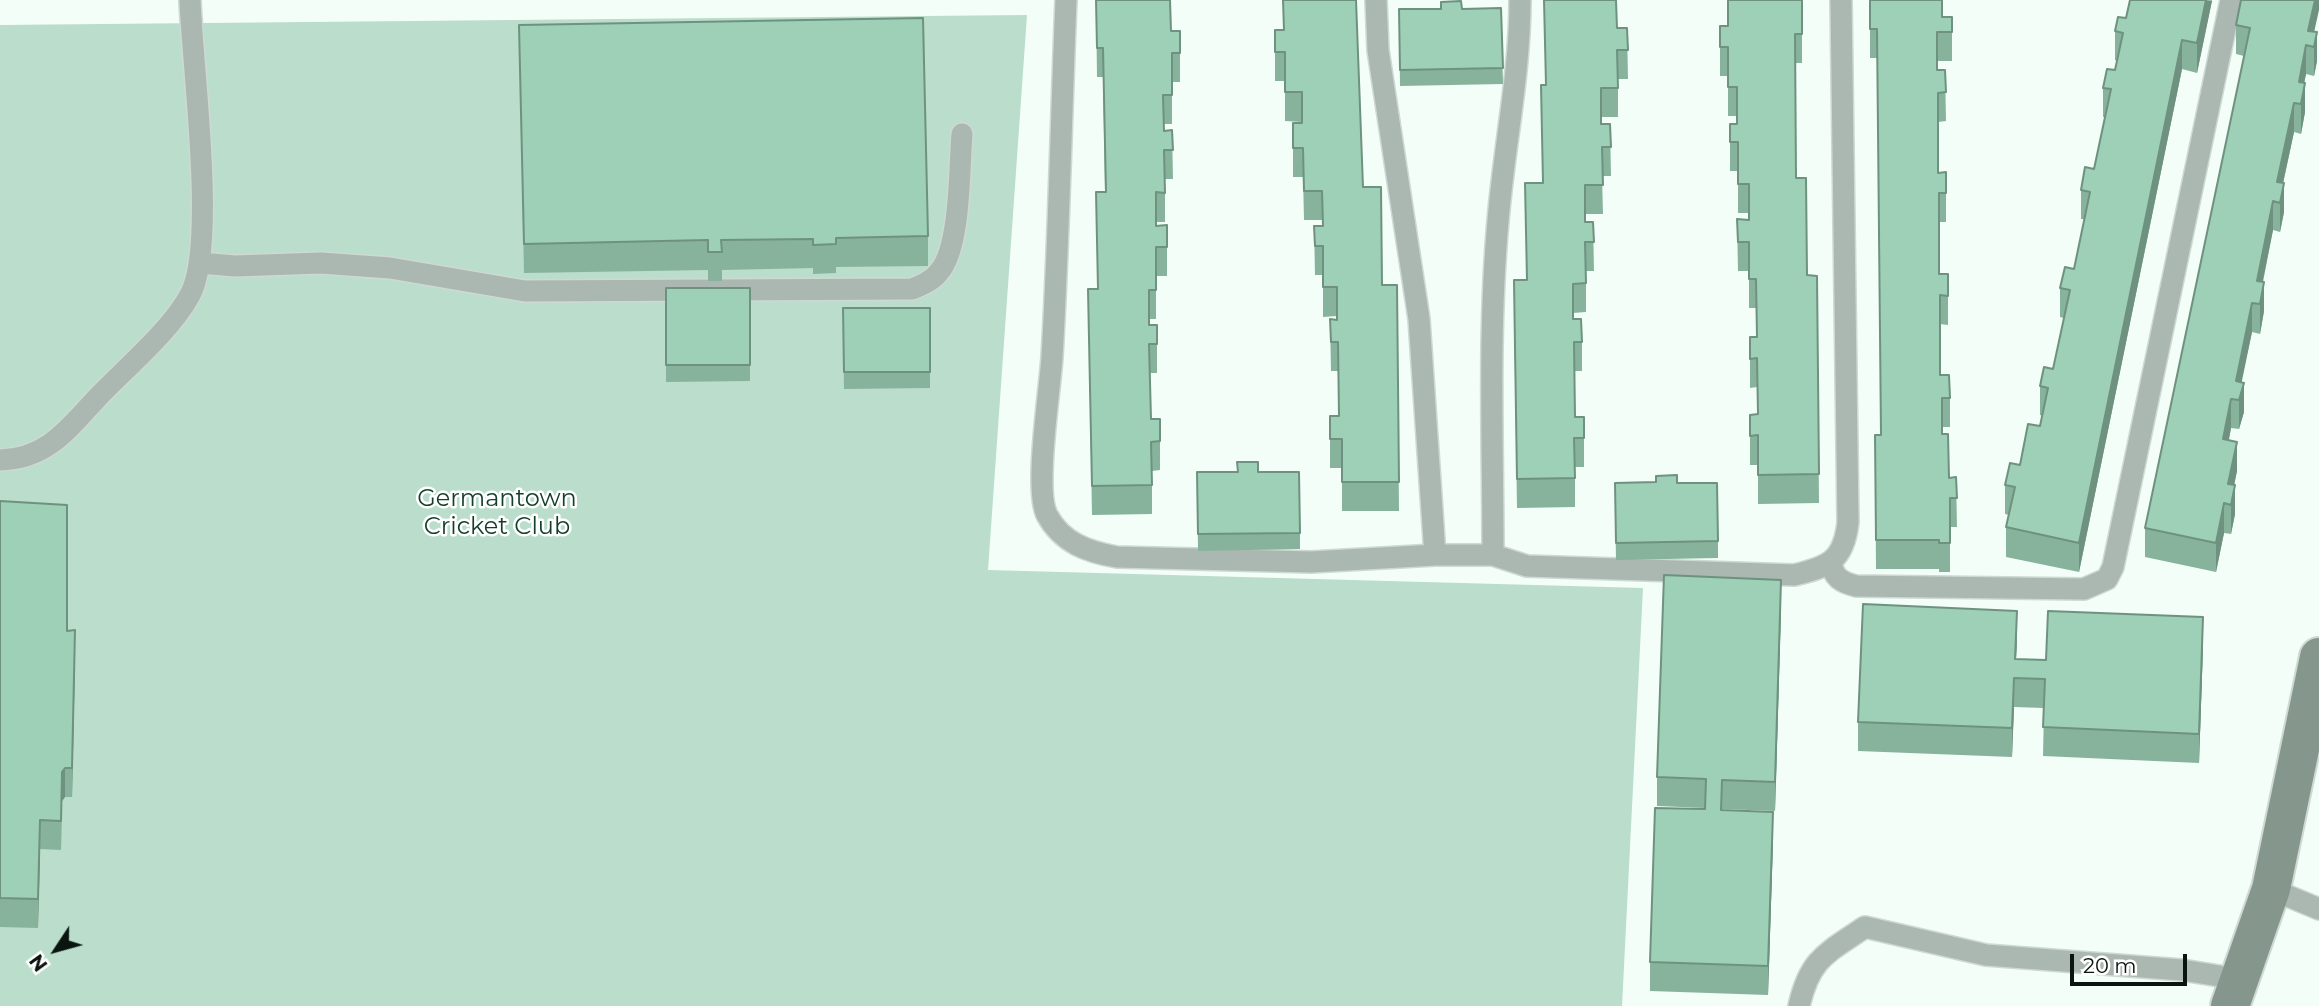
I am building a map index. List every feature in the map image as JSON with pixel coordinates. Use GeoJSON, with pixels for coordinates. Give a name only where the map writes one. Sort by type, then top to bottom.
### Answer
{"type":"FeatureCollection","features":[{"type":"Feature","properties":{"kind":"street"},"geometry":{"type":"LineString","coordinates":[[2234,993],[2271,889],[2319,657]]}},
{"type":"Feature","properties":{"kind":"lane"},"geometry":{"type":"LineString","coordinates":[[0,460],[21,460],[50,446],[162,330],[189,298],[200,262],[201,183],[190,0]]}},
{"type":"Feature","properties":{"kind":"lane"},"geometry":{"type":"LineString","coordinates":[[1066,0],[1053,343],[1042,491],[1046,513],[1059,533],[1091,552],[1117,557],[1311,562],[1435,555],[1493,555],[1527,566],[1637,572],[1794,575],[1831,563],[1846,541],[1848,522],[1841,0]]}},
{"type":"Feature","properties":{"kind":"lane"},"geometry":{"type":"LineString","coordinates":[[1376,0],[1381,74],[1419,319],[1435,555]]}},
{"type":"Feature","properties":{"kind":"lane"},"geometry":{"type":"LineString","coordinates":[[1493,555],[1493,315],[1497,223],[1519,59],[1520,0]]}},
{"type":"Feature","properties":{"kind":"lane"},"geometry":{"type":"LineString","coordinates":[[1831,563],[1833,574],[1842,583],[1856,586],[2084,589],[2107,579],[2113,567],[2231,0]]}},
{"type":"Feature","properties":{"kind":"lane"},"geometry":{"type":"LineString","coordinates":[[200,262],[257,266],[321,263],[390,268],[525,291],[912,289],[926,284],[941,271],[952,245],[962,134]]}},
{"type":"Feature","properties":{"kind":"lane"},"geometry":{"type":"LineString","coordinates":[[2271,889],[2319,909]]}},
{"type":"Feature","properties":{"kind":"lane"},"geometry":{"type":"LineString","coordinates":[[1799,1006],[1810,970],[1823,956],[1865,927],[1986,955],[2182,970],[2234,993]]}},
{"type":"Feature","properties":{"kind":"green space","name":"Germantown Cricket Club"},"geometry":{"type":"Polygon","coordinates":[[[1027,15],[988,570],[1643,588],[1622,1006],[0,1006],[0,25],[1027,15]]]}},
{"type":"Feature","properties":{"kind":"building"},"geometry":{"type":"Polygon","coordinates":[[[1096,0],[1170,0],[1171,31],[1180,31],[1180,53],[1172,53],[1172,95],[1163,95],[1164,131],[1172,130],[1173,150],[1164,150],[1165,193],[1156,192],[1156,226],[1167,225],[1167,247],[1156,247],[1156,290],[1149,290],[1149,325],[1157,325],[1157,344],[1149,344],[1151,419],[1160,419],[1160,441],[1151,442],[1152,485],[1092,486],[1088,289],[1098,289],[1096,192],[1106,192],[1103,48],[1097,48],[1096,0]]]}},
{"type":"Feature","properties":{"kind":"building"},"geometry":{"type":"Polygon","coordinates":[[[1283,0],[1356,0],[1363,187],[1381,187],[1382,285],[1397,285],[1399,482],[1342,482],[1342,439],[1330,439],[1330,416],[1339,416],[1338,342],[1331,342],[1330,319],[1337,320],[1337,287],[1323,287],[1323,246],[1315,246],[1314,226],[1323,226],[1322,191],[1304,191],[1303,148],[1293,148],[1293,123],[1302,123],[1302,92],[1285,92],[1285,52],[1275,52],[1275,30],[1284,30],[1283,0]]]}},
{"type":"Feature","properties":{"kind":"building"},"geometry":{"type":"Polygon","coordinates":[[[1544,0],[1616,0],[1617,28],[1627,28],[1628,50],[1617,50],[1618,88],[1601,88],[1601,124],[1610,124],[1611,147],[1602,147],[1603,185],[1585,185],[1585,222],[1593,222],[1594,242],[1585,242],[1586,283],[1573,284],[1573,319],[1581,319],[1582,342],[1574,342],[1575,417],[1584,417],[1584,438],[1574,438],[1575,478],[1517,479],[1514,280],[1527,280],[1525,183],[1543,183],[1541,85],[1546,85],[1544,0]]]}},
{"type":"Feature","properties":{"kind":"building"},"geometry":{"type":"Polygon","coordinates":[[[1728,0],[1802,0],[1802,34],[1795,34],[1796,178],[1806,178],[1807,275],[1817,276],[1819,474],[1758,475],[1758,435],[1750,436],[1750,415],[1758,414],[1757,358],[1750,359],[1750,337],[1757,337],[1756,279],[1749,279],[1749,242],[1738,242],[1737,219],[1749,220],[1749,184],[1738,184],[1738,142],[1730,142],[1730,124],[1737,124],[1737,87],[1728,87],[1728,47],[1720,47],[1720,26],[1728,26],[1728,0]]]}},
{"type":"Feature","properties":{"kind":"building"},"geometry":{"type":"Polygon","coordinates":[[[1870,0],[1942,0],[1942,17],[1952,17],[1952,32],[1937,32],[1937,70],[1945,70],[1946,92],[1938,93],[1938,173],[1946,172],[1946,193],[1939,193],[1939,274],[1948,274],[1948,296],[1940,295],[1940,375],[1949,375],[1950,398],[1942,398],[1942,434],[1948,434],[1949,478],[1956,477],[1957,498],[1950,498],[1950,543],[1939,543],[1939,540],[1876,540],[1875,435],[1881,435],[1877,29],[1870,29],[1870,0]]]}},
{"type":"Feature","properties":{"kind":"building"},"geometry":{"type":"Polygon","coordinates":[[[2130,0],[2206,0],[2197,43],[2182,40],[2079,543],[2006,527],[2015,487],[2005,485],[2010,463],[2020,465],[2028,424],[2040,426],[2048,388],[2040,386],[2044,367],[2053,369],[2070,290],[2060,288],[2065,267],[2074,269],[2090,192],[2081,190],[2085,167],[2094,169],[2111,89],[2103,88],[2107,69],[2115,70],[2123,33],[2115,31],[2118,17],[2126,18],[2130,0]]]}},
{"type":"Feature","properties":{"kind":"building"},"geometry":{"type":"Polygon","coordinates":[[[2241,0],[2315,0],[2308,31],[2317,32],[2314,47],[2306,45],[2299,82],[2305,83],[2301,104],[2294,103],[2277,182],[2284,183],[2280,203],[2273,201],[2257,281],[2264,282],[2260,304],[2252,303],[2236,381],[2244,383],[2239,400],[2231,399],[2223,439],[2237,442],[2228,484],[2235,485],[2231,505],[2224,503],[2216,543],[2145,528],[2250,28],[2236,25],[2241,0]]]}},
{"type":"Feature","properties":{"kind":"building"},"geometry":{"type":"Polygon","coordinates":[[[1461,1],[1462,9],[1501,8],[1503,68],[1400,70],[1399,9],[1441,9],[1441,2],[1461,1]]]}},
{"type":"Feature","properties":{"kind":"building"},"geometry":{"type":"Polygon","coordinates":[[[923,18],[928,236],[836,238],[836,244],[813,245],[813,239],[721,240],[722,252],[708,252],[708,240],[524,244],[519,25],[923,18]]]}},
{"type":"Feature","properties":{"kind":"building"},"geometry":{"type":"Polygon","coordinates":[[[666,288],[750,288],[750,365],[666,365],[666,288]]]}},
{"type":"Feature","properties":{"kind":"building"},"geometry":{"type":"Polygon","coordinates":[[[843,308],[930,308],[930,372],[844,372],[843,308]]]}},
{"type":"Feature","properties":{"kind":"building"},"geometry":{"type":"Polygon","coordinates":[[[1237,462],[1258,462],[1258,472],[1299,472],[1300,533],[1198,534],[1197,472],[1238,472],[1237,462]]]}},
{"type":"Feature","properties":{"kind":"building"},"geometry":{"type":"Polygon","coordinates":[[[1677,475],[1677,483],[1717,483],[1718,541],[1616,543],[1615,483],[1656,482],[1656,476],[1677,475]]]}},
{"type":"Feature","properties":{"kind":"building"},"geometry":{"type":"Polygon","coordinates":[[[0,501],[67,505],[67,631],[75,630],[72,768],[65,768],[62,772],[61,821],[40,820],[38,899],[0,898],[0,501]]]}},
{"type":"Feature","properties":{"kind":"building"},"geometry":{"type":"Polygon","coordinates":[[[1664,575],[1781,580],[1775,782],[1722,780],[1721,810],[1773,812],[1768,966],[1650,962],[1655,808],[1705,809],[1706,779],[1657,777],[1664,575]]]}},
{"type":"Feature","properties":{"kind":"building"},"geometry":{"type":"Polygon","coordinates":[[[1863,604],[2017,611],[2015,659],[2046,660],[2048,611],[2203,617],[2199,734],[2043,727],[2045,679],[2014,678],[2012,728],[1858,722],[1863,604]]]}}]}
